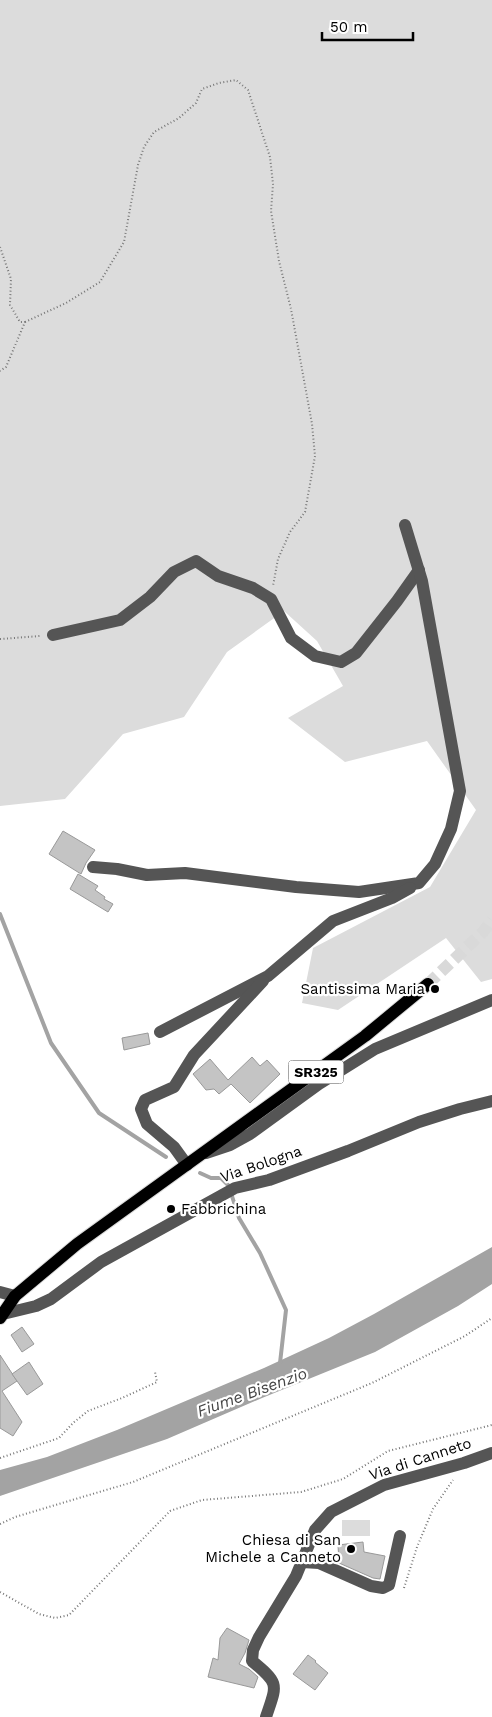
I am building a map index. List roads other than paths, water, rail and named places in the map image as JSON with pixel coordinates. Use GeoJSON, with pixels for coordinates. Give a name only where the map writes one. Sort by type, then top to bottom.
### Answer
{"type":"FeatureCollection","features":[{"type":"Feature","properties":{"kind":"main road","name":"Via Bologna"},"geometry":{"type":"LineString","coordinates":[[1,1316],[15,1296],[77,1244],[365,1036],[428,984]]}},
{"type":"Feature","properties":{"kind":"street"},"geometry":{"type":"LineString","coordinates":[[187,1165],[174,1147],[147,1124],[141,1109],[145,1100],[174,1088],[194,1055],[268,976],[333,921],[392,898],[419,883],[435,864],[452,829],[460,791],[422,581],[405,525]]}},
{"type":"Feature","properties":{"kind":"street"},"geometry":{"type":"LineString","coordinates":[[53,635],[120,620],[150,597],[174,572],[196,561],[218,576],[253,588],[271,599],[291,638],[315,656],[341,662],[356,653],[419,570]]}},
{"type":"Feature","properties":{"kind":"street"},"geometry":{"type":"LineString","coordinates":[[92,866],[147,875],[185,873],[296,887],[359,892],[419,883]]}},
{"type":"Feature","properties":{"kind":"street"},"geometry":{"type":"LineString","coordinates":[[160,1032],[268,976]]}},
{"type":"Feature","properties":{"kind":"street","name":"Via Bologna"},"geometry":{"type":"LineString","coordinates":[[201,1155],[230,1145],[250,1134],[319,1084],[376,1049],[492,1000]]}},
{"type":"Feature","properties":{"kind":"street","name":"Via Bologna"},"geometry":{"type":"LineString","coordinates":[[1,1316],[36,1306],[51,1299],[101,1262],[235,1188],[269,1180],[419,1122],[492,1101]]}},
{"type":"Feature","properties":{"kind":"street"},"geometry":{"type":"LineString","coordinates":[[0,1292],[15,1296]]}},
{"type":"Feature","properties":{"kind":"street","name":"Via di Canneto"},"geometry":{"type":"LineString","coordinates":[[266,1717],[274,1693],[275,1683],[270,1675],[252,1661],[252,1650],[296,1576],[315,1530],[331,1512],[384,1485],[464,1463],[492,1453]]}},
{"type":"Feature","properties":{"kind":"street"},"geometry":{"type":"LineString","coordinates":[[302,1562],[319,1563],[370,1586],[383,1588],[389,1585],[400,1536]]}},
{"type":"Feature","properties":{"kind":"water","name":"Fiume Bisenzio"},"geometry":{"type":"Polygon","coordinates":[[[492,1247],[492,1284],[458,1306],[375,1352],[167,1439],[0,1496],[0,1470],[47,1457],[117,1430],[264,1368],[329,1338],[492,1247]]]}},
{"type":"Feature","properties":{"kind":"waterway"},"geometry":{"type":"LineString","coordinates":[[0,914],[51,1043],[99,1113],[166,1157]]}},
{"type":"Feature","properties":{"kind":"waterway"},"geometry":{"type":"LineString","coordinates":[[200,1173],[211,1178],[221,1178],[228,1185]]}},
{"type":"Feature","properties":{"kind":"waterway","name":"Fiume Bisenzio"},"geometry":{"type":"LineString","coordinates":[[231,1193],[239,1218],[260,1253],[286,1310],[280,1363]]}},
{"type":"Feature","properties":{"kind":"tunnel"},"geometry":{"type":"LineString","coordinates":[[428,984],[483,932],[492,920]]}},
{"type":"Feature","properties":{"kind":"place","name":"Santissima Maria"},"geometry":{"type":"Point","coordinates":[435,989]}},
{"type":"Feature","properties":{"kind":"place","name":"Fabbrichina"},"geometry":{"type":"Point","coordinates":[171,1209]}},
{"type":"Feature","properties":{"kind":"place","name":"Chiesa di San Michele a Canneto"},"geometry":{"type":"Point","coordinates":[351,1549]}}]}
